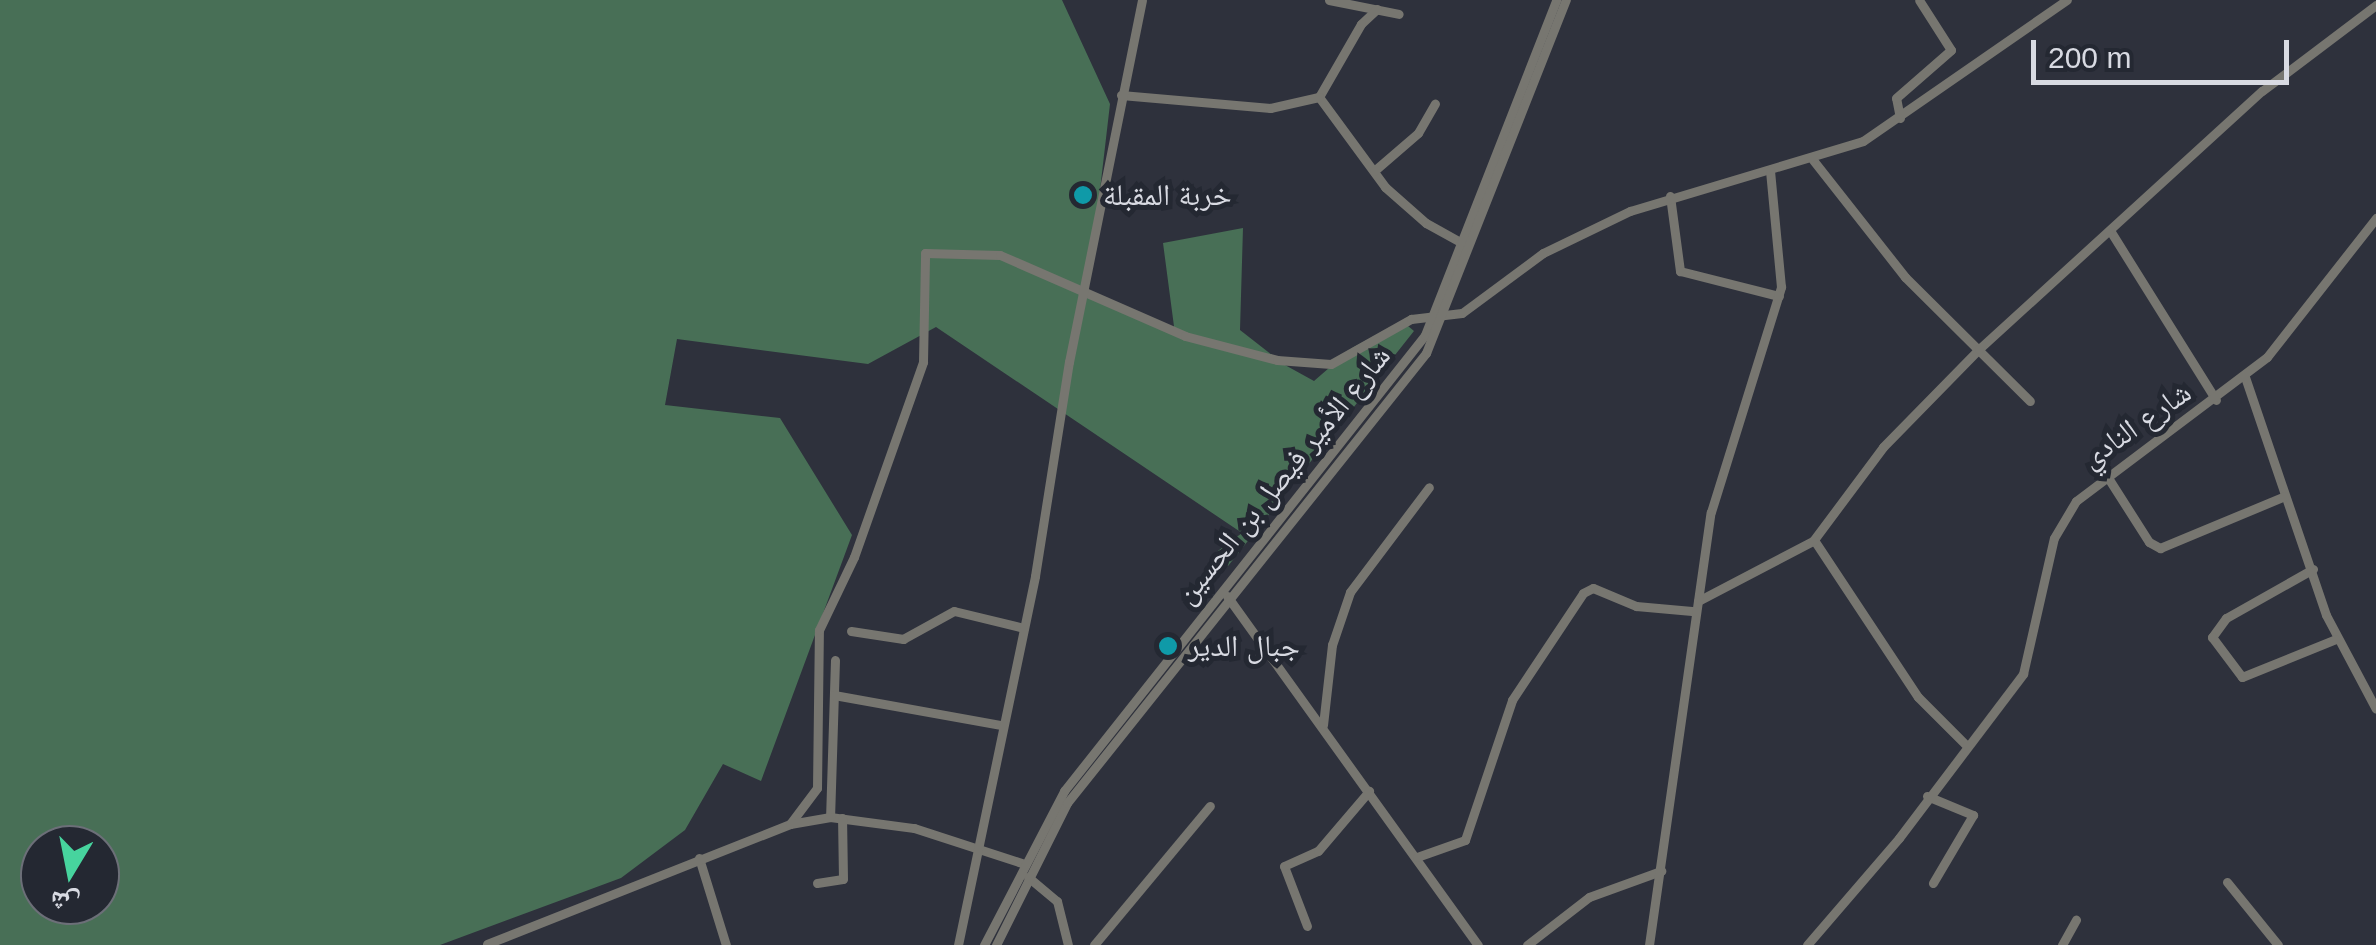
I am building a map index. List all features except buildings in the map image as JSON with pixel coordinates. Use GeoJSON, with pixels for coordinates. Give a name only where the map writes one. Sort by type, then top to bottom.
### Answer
{"type":"FeatureCollection","features":[{"type":"Feature","properties":{"kind":"street"},"geometry":{"type":"LineString","coordinates":[[958,945],[1024,628],[1121,94],[1142,0]]}},
{"type":"Feature","properties":{"kind":"street"},"geometry":{"type":"LineString","coordinates":[[1329,0],[1399,14]]}},
{"type":"Feature","properties":{"kind":"street","name":"شارع الأمير فيصل بن الحسين"},"geometry":{"type":"LineString","coordinates":[[996,945],[1022,864],[1077,772],[1384,392],[1441,314],[1462,243],[1556,0]]}},
{"type":"Feature","properties":{"kind":"street","name":"شارع الأمير فيصل بن الحسين"},"geometry":{"type":"LineString","coordinates":[[984,945],[1068,804],[1416,368],[1566,0]]}},
{"type":"Feature","properties":{"kind":"street"},"geometry":{"type":"LineString","coordinates":[[1900,118],[1896,98],[1951,50],[1919,0]]}},
{"type":"Feature","properties":{"kind":"street"},"geometry":{"type":"LineString","coordinates":[[790,824],[813,799],[818,777],[818,632],[854,557],[923,362],[921,256],[942,249],[983,250],[1185,336],[1320,365],[1441,314],[1462,313],[1570,239],[1670,196],[1813,160],[1863,142],[2067,0]]}},
{"type":"Feature","properties":{"kind":"street"},"geometry":{"type":"LineString","coordinates":[[1358,5],[1361,24]]}},
{"type":"Feature","properties":{"kind":"street"},"geometry":{"type":"LineString","coordinates":[[1698,601],[1814,540],[1882,447],[1979,349],[2262,91],[2376,6]]}},
{"type":"Feature","properties":{"kind":"street"},"geometry":{"type":"LineString","coordinates":[[1121,94],[1270,108],[1320,97],[1361,24],[1377,9]]}},
{"type":"Feature","properties":{"kind":"street"},"geometry":{"type":"LineString","coordinates":[[1320,97],[1406,208],[1462,243]]}},
{"type":"Feature","properties":{"kind":"street"},"geometry":{"type":"LineString","coordinates":[[1374,171],[1418,133],[1435,104]]}},
{"type":"Feature","properties":{"kind":"street"},"geometry":{"type":"LineString","coordinates":[[1813,160],[1905,277],[2030,401]]}},
{"type":"Feature","properties":{"kind":"street"},"geometry":{"type":"LineString","coordinates":[[1649,945],[1687,698],[1692,612],[1698,601],[1716,487],[1779,296],[1770,170]]}},
{"type":"Feature","properties":{"kind":"street"},"geometry":{"type":"LineString","coordinates":[[1670,196],[1680,271],[1779,296]]}},
{"type":"Feature","properties":{"kind":"street","name":"شارع النادي"},"geometry":{"type":"LineString","coordinates":[[1807,945],[2023,674],[2060,524],[2105,473],[2216,400],[2274,350],[2376,219]]}},
{"type":"Feature","properties":{"kind":"street"},"geometry":{"type":"LineString","coordinates":[[2111,232],[2216,400]]}},
{"type":"Feature","properties":{"kind":"street"},"geometry":{"type":"LineString","coordinates":[[2245,377],[2336,638],[2376,709]]}},
{"type":"Feature","properties":{"kind":"street"},"geometry":{"type":"LineString","coordinates":[[2105,473],[2149,542],[2160,548],[2285,496]]}},
{"type":"Feature","properties":{"kind":"street"},"geometry":{"type":"LineString","coordinates":[[1323,725],[1332,644],[1350,592],[1429,486]]}},
{"type":"Feature","properties":{"kind":"street"},"geometry":{"type":"LineString","coordinates":[[1814,540],[1908,684],[1966,745]]}},
{"type":"Feature","properties":{"kind":"street"},"geometry":{"type":"LineString","coordinates":[[2312,569],[2226,618],[2212,637],[2242,677],[2336,638]]}},
{"type":"Feature","properties":{"kind":"street"},"geometry":{"type":"LineString","coordinates":[[1417,857],[1465,840],[1512,700],[1583,592],[1593,588],[1636,606],[1692,612]]}},
{"type":"Feature","properties":{"kind":"street"},"geometry":{"type":"LineString","coordinates":[[1222,590],[1478,945]]}},
{"type":"Feature","properties":{"kind":"street"},"geometry":{"type":"LineString","coordinates":[[851,631],[903,639],[954,611],[1024,628]]}},
{"type":"Feature","properties":{"kind":"street"},"geometry":{"type":"LineString","coordinates":[[830,817],[835,660]]}},
{"type":"Feature","properties":{"kind":"street"},"geometry":{"type":"LineString","coordinates":[[834,695],[1001,726]]}},
{"type":"Feature","properties":{"kind":"street"},"geometry":{"type":"LineString","coordinates":[[818,777],[831,776]]}},
{"type":"Feature","properties":{"kind":"street"},"geometry":{"type":"LineString","coordinates":[[1307,926],[1284,866],[1318,851],[1369,791]]}},
{"type":"Feature","properties":{"kind":"street"},"geometry":{"type":"LineString","coordinates":[[1926,796],[1973,815],[1933,884]]}},
{"type":"Feature","properties":{"kind":"street"},"geometry":{"type":"LineString","coordinates":[[1094,945],[1210,806]]}},
{"type":"Feature","properties":{"kind":"street"},"geometry":{"type":"LineString","coordinates":[[485,945],[790,824],[830,817],[914,828],[1022,864]]}},
{"type":"Feature","properties":{"kind":"street"},"geometry":{"type":"LineString","coordinates":[[818,883],[844,876],[842,818]]}},
{"type":"Feature","properties":{"kind":"street"},"geometry":{"type":"LineString","coordinates":[[699,858],[726,945]]}},
{"type":"Feature","properties":{"kind":"street"},"geometry":{"type":"LineString","coordinates":[[1527,945],[1589,897],[1661,871]]}},
{"type":"Feature","properties":{"kind":"street"},"geometry":{"type":"LineString","coordinates":[[1028,877],[1056,901],[1068,945]]}},
{"type":"Feature","properties":{"kind":"street"},"geometry":{"type":"LineString","coordinates":[[2227,882],[2278,945]]}},
{"type":"Feature","properties":{"kind":"street"},"geometry":{"type":"LineString","coordinates":[[2062,945],[2076,920]]}},
{"type":"Feature","properties":{"kind":"green space"},"geometry":{"type":"Polygon","coordinates":[[[0,0],[1062,0],[1110,104],[1088,293],[1175,334],[1163,243],[1243,228],[1240,330],[1285,365],[1314,381],[1352,348],[1402,321],[1414,331],[1228,566],[1211,556],[1242,533],[936,327],[868,364],[677,339],[665,405],[780,418],[852,535],[761,781],[723,764],[685,830],[621,878],[440,945],[0,945],[0,0]]]}},
{"type":"Feature","properties":{"kind":"place","name":"خربة المقبلة"},"geometry":{"type":"Point","coordinates":[1083,195]}},
{"type":"Feature","properties":{"kind":"place","name":"جبال الدير"},"geometry":{"type":"Point","coordinates":[1168,646]}}]}
